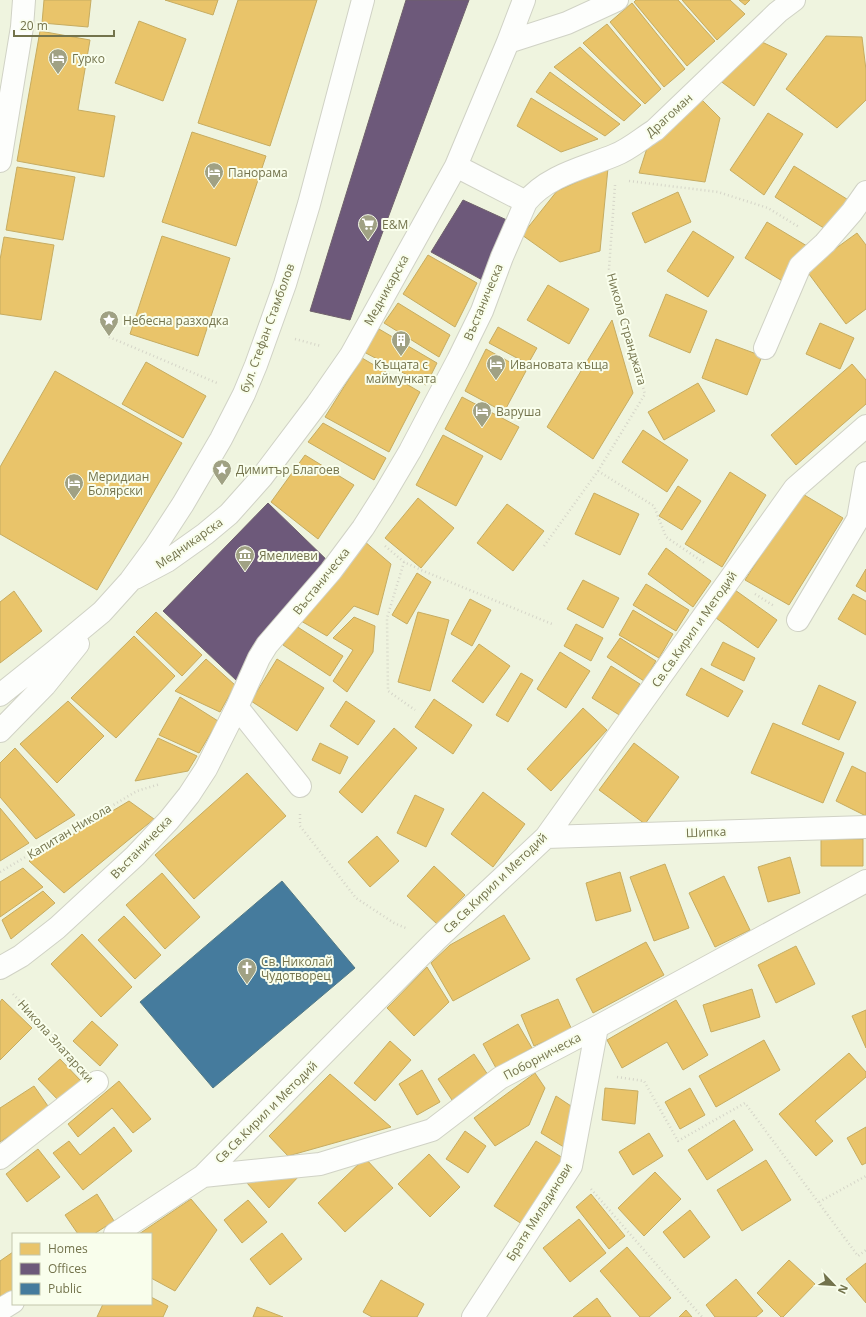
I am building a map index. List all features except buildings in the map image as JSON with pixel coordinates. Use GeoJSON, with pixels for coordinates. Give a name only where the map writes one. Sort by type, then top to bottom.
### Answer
{"type":"FeatureCollection","features":[{"type":"Feature","properties":{"kind":"street"},"geometry":{"type":"LineString","coordinates":[[0,161],[22,27],[24,0]]}},
{"type":"Feature","properties":{"kind":"street","name":"бул. Стефан Стамболов"},"geometry":{"type":"LineString","coordinates":[[0,695],[55,652],[102,612],[130,581],[155,547],[183,504],[221,439],[244,394],[269,331],[285,284],[309,204],[364,0]]}},
{"type":"Feature","properties":{"kind":"street","name":"Медникарска"},"geometry":{"type":"LineString","coordinates":[[130,581],[167,561],[205,534],[229,514],[262,477],[351,355],[456,166],[524,0]]}},
{"type":"Feature","properties":{"kind":"street"},"geometry":{"type":"LineString","coordinates":[[508,42],[567,23],[617,0]]}},
{"type":"Feature","properties":{"kind":"street","name":"Драгоман"},"geometry":{"type":"LineString","coordinates":[[526,202],[534,192],[558,177],[617,154],[655,130],[778,12],[794,0]]}},
{"type":"Feature","properties":{"kind":"street"},"geometry":{"type":"LineString","coordinates":[[456,166],[526,202]]}},
{"type":"Feature","properties":{"kind":"street"},"geometry":{"type":"LineString","coordinates":[[765,348],[800,266],[825,243],[852,212],[866,192]]}},
{"type":"Feature","properties":{"kind":"street","name":"Въстаническа"},"geometry":{"type":"LineString","coordinates":[[0,968],[21,956],[57,928],[135,856],[169,820],[189,795],[206,769],[237,707],[259,658],[267,645],[332,571],[364,528],[410,451],[482,311],[505,250],[526,202]]}},
{"type":"Feature","properties":{"kind":"street","name":"Св.Св.Кирил и Методий"},"geometry":{"type":"LineString","coordinates":[[117,1233],[203,1176],[436,940],[546,837],[795,488],[866,426]]}},
{"type":"Feature","properties":{"kind":"street"},"geometry":{"type":"LineString","coordinates":[[798,620],[858,519],[866,473]]}},
{"type":"Feature","properties":{"kind":"street"},"geometry":{"type":"LineString","coordinates":[[0,730],[45,685],[63,664],[102,612]]}},
{"type":"Feature","properties":{"kind":"street"},"geometry":{"type":"LineString","coordinates":[[237,707],[300,786]]}},
{"type":"Feature","properties":{"kind":"street","name":"Шипка"},"geometry":{"type":"LineString","coordinates":[[546,837],[866,827]]}},
{"type":"Feature","properties":{"kind":"street","name":"Поборническа"},"geometry":{"type":"LineString","coordinates":[[203,1176],[320,1164],[432,1130],[500,1078],[866,881]]}},
{"type":"Feature","properties":{"kind":"street","name":"Братя Миладинови"},"geometry":{"type":"LineString","coordinates":[[473,1317],[571,1166],[597,1027]]}},
{"type":"Feature","properties":{"kind":"street","name":"Никола Златарски"},"geometry":{"type":"LineString","coordinates":[[0,1158],[97,1082]]}},
{"type":"Feature","properties":{"kind":"street"},"geometry":{"type":"LineString","coordinates":[[0,1310],[12,1303]]}},
{"type":"Feature","properties":{"kind":"path","name":"Никола Странджата"},"geometry":{"type":"LineString","coordinates":[[544,546],[598,471],[645,394],[609,269],[617,154]]}},
{"type":"Feature","properties":{"kind":"path"},"geometry":{"type":"LineString","coordinates":[[615,180],[718,192],[768,208],[825,243]]}},
{"type":"Feature","properties":{"kind":"path"},"geometry":{"type":"LineString","coordinates":[[269,331],[351,355]]}},
{"type":"Feature","properties":{"kind":"path"},"geometry":{"type":"LineString","coordinates":[[109,337],[244,394]]}},
{"type":"Feature","properties":{"kind":"path"},"geometry":{"type":"LineString","coordinates":[[598,471],[654,506],[666,537],[730,579],[798,620]]}},
{"type":"Feature","properties":{"kind":"path"},"geometry":{"type":"LineString","coordinates":[[364,528],[404,562],[552,624]]}},
{"type":"Feature","properties":{"kind":"path"},"geometry":{"type":"LineString","coordinates":[[404,562],[387,618],[388,691],[415,710]]}},
{"type":"Feature","properties":{"kind":"path"},"geometry":{"type":"LineString","coordinates":[[300,786],[300,826],[356,898],[394,923],[436,940]]}},
{"type":"Feature","properties":{"kind":"path","name":"Капитан Никола"},"geometry":{"type":"LineString","coordinates":[[0,872],[137,791]]}},
{"type":"Feature","properties":{"kind":"path","name":"Никола Златарски"},"geometry":{"type":"LineString","coordinates":[[11,992],[97,1082]]}},
{"type":"Feature","properties":{"kind":"path"},"geometry":{"type":"LineString","coordinates":[[588,1073],[644,1081],[678,1141],[745,1103],[858,1256],[866,1250]]}},
{"type":"Feature","properties":{"kind":"path"},"geometry":{"type":"LineString","coordinates":[[571,1166],[702,1317]]}},
{"type":"Feature","properties":{"kind":"path"},"geometry":{"type":"LineString","coordinates":[[818,1202],[866,1176]]}},
{"type":"Feature","properties":{"kind":"shaded area"},"geometry":{"type":"Polygon","coordinates":[[[0,0],[866,0],[866,1317],[0,1317],[0,0]]]}},
{"type":"Feature","properties":{"kind":"place","name":"Гурко"},"geometry":{"type":"Point","coordinates":[58,75]}},
{"type":"Feature","properties":{"kind":"place","name":"Панорама"},"geometry":{"type":"Point","coordinates":[214,189]}},
{"type":"Feature","properties":{"kind":"place","name":"Е&М"},"geometry":{"type":"Point","coordinates":[368,241]}},
{"type":"Feature","properties":{"kind":"place","name":"Небесна разходка"},"geometry":{"type":"Point","coordinates":[109,337]}},
{"type":"Feature","properties":{"kind":"place","name":"Къщата с маймунката"},"geometry":{"type":"Point","coordinates":[401,357]}},
{"type":"Feature","properties":{"kind":"place","name":"Ивановата къща"},"geometry":{"type":"Point","coordinates":[496,381]}},
{"type":"Feature","properties":{"kind":"place","name":"Варуша"},"geometry":{"type":"Point","coordinates":[482,428]}},
{"type":"Feature","properties":{"kind":"place","name":"Димитър Благоев"},"geometry":{"type":"Point","coordinates":[222,486]}},
{"type":"Feature","properties":{"kind":"place","name":"Меридиан Болярски"},"geometry":{"type":"Point","coordinates":[74,500]}},
{"type":"Feature","properties":{"kind":"place","name":"Ямелиеви"},"geometry":{"type":"Point","coordinates":[245,572]}},
{"type":"Feature","properties":{"kind":"place","name":"Св. Николай Чудотворец"},"geometry":{"type":"Point","coordinates":[247,985]}}]}
